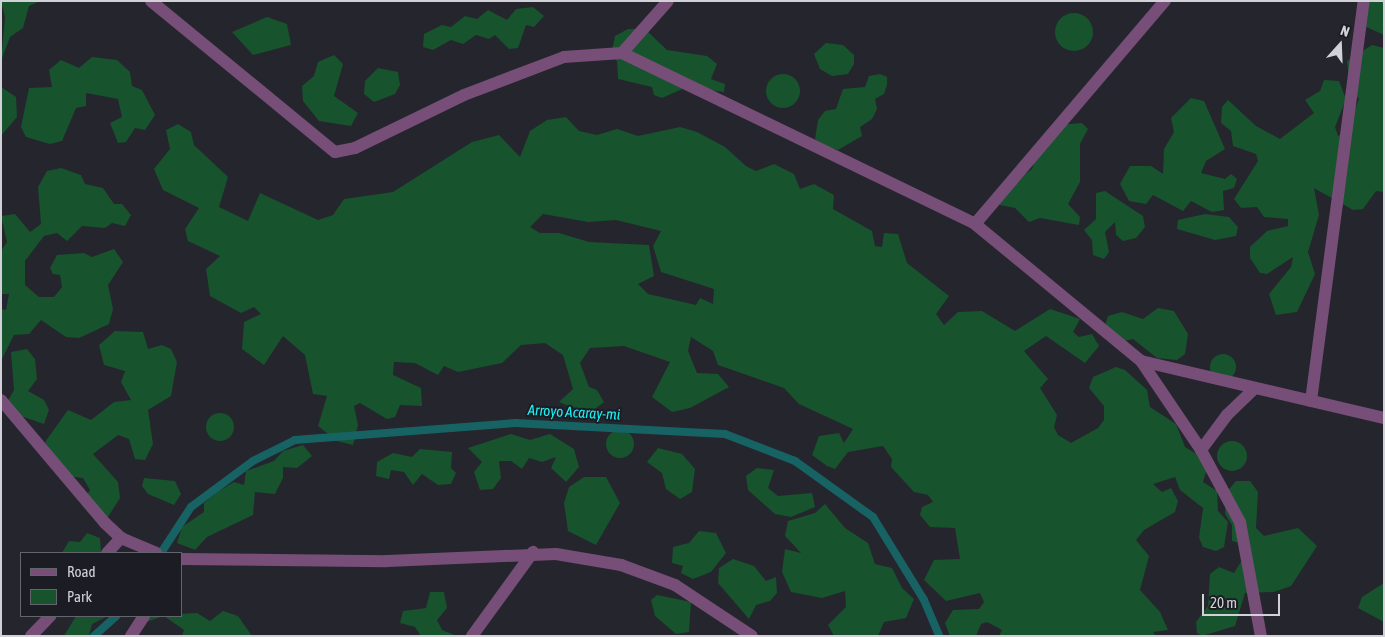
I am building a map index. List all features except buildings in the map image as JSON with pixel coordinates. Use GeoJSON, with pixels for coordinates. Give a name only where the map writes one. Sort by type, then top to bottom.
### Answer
{"type":"FeatureCollection","features":[{"type":"Feature","properties":{"kind":"street"},"geometry":{"type":"LineString","coordinates":[[151,1],[335,152],[355,148],[464,95],[564,57],[622,53],[975,224],[1141,361],[1201,450],[1240,522],[1261,636]]}},
{"type":"Feature","properties":{"kind":"street"},"geometry":{"type":"LineString","coordinates":[[622,53],[668,1]]}},
{"type":"Feature","properties":{"kind":"street"},"geometry":{"type":"LineString","coordinates":[[975,224],[1165,1]]}},
{"type":"Feature","properties":{"kind":"street"},"geometry":{"type":"LineString","coordinates":[[1312,401],[1364,1]]}},
{"type":"Feature","properties":{"kind":"street"},"geometry":{"type":"LineString","coordinates":[[1141,361],[1253,390],[1312,401],[1384,418]]}},
{"type":"Feature","properties":{"kind":"street"},"geometry":{"type":"LineString","coordinates":[[1201,450],[1227,414],[1253,390]]}},
{"type":"Feature","properties":{"kind":"street"},"geometry":{"type":"LineString","coordinates":[[1,400],[125,540],[154,552]]}},
{"type":"Feature","properties":{"kind":"street"},"geometry":{"type":"LineString","coordinates":[[108,552],[125,540]]}},
{"type":"Feature","properties":{"kind":"street"},"geometry":{"type":"LineString","coordinates":[[182,559],[387,561],[533,552],[621,565],[675,585],[752,636]]}},
{"type":"Feature","properties":{"kind":"street"},"geometry":{"type":"LineString","coordinates":[[472,636],[533,552]]}},
{"type":"Feature","properties":{"kind":"street"},"geometry":{"type":"LineString","coordinates":[[31,636],[49,617]]}},
{"type":"Feature","properties":{"kind":"street"},"geometry":{"type":"LineString","coordinates":[[131,636],[143,617]]}},
{"type":"Feature","properties":{"kind":"green space"},"geometry":{"type":"Polygon","coordinates":[[[1,1],[40,1],[29,6],[23,28],[10,37],[1,61],[5,17],[1,1]]]}},
{"type":"Feature","properties":{"kind":"green space"},"geometry":{"type":"Polygon","coordinates":[[[1366,1],[1384,1],[1384,35],[1364,26],[1366,1]]]}},
{"type":"Feature","properties":{"kind":"green space"},"geometry":{"type":"Polygon","coordinates":[[[533,7],[544,16],[534,27],[526,25],[518,48],[509,49],[495,35],[489,39],[476,35],[463,44],[451,40],[433,50],[423,47],[424,34],[442,25],[451,27],[465,16],[477,19],[488,10],[507,20],[516,9],[533,7]]]}},
{"type":"Feature","properties":{"kind":"green space"},"geometry":{"type":"Polygon","coordinates":[[[1074,13],[1087,19],[1093,32],[1087,45],[1074,51],[1061,45],[1055,32],[1061,19],[1074,13]]]}},
{"type":"Feature","properties":{"kind":"green space"},"geometry":{"type":"Polygon","coordinates":[[[267,17],[287,24],[291,45],[253,55],[232,32],[267,17]]]}},
{"type":"Feature","properties":{"kind":"green space"},"geometry":{"type":"Polygon","coordinates":[[[628,29],[645,29],[667,50],[707,56],[717,64],[711,79],[725,84],[724,92],[687,87],[662,98],[654,95],[652,87],[618,79],[617,61],[611,55],[615,36],[628,29]]]}},
{"type":"Feature","properties":{"kind":"green space"},"geometry":{"type":"Polygon","coordinates":[[[826,43],[843,45],[854,55],[854,64],[848,74],[832,76],[820,69],[814,54],[826,43]]]}},
{"type":"Feature","properties":{"kind":"green space"},"geometry":{"type":"Polygon","coordinates":[[[1372,45],[1384,48],[1384,192],[1376,191],[1363,209],[1353,210],[1314,188],[1319,215],[1308,252],[1315,274],[1297,312],[1276,315],[1269,294],[1291,267],[1293,257],[1267,274],[1260,273],[1250,258],[1250,247],[1267,231],[1288,226],[1288,219],[1264,217],[1257,207],[1241,208],[1234,199],[1258,161],[1256,154],[1233,146],[1231,131],[1221,123],[1222,107],[1228,100],[1256,126],[1280,139],[1314,113],[1305,100],[1320,91],[1324,80],[1339,81],[1346,99],[1335,127],[1338,136],[1347,131],[1359,99],[1350,89],[1347,61],[1372,45]]]}},
{"type":"Feature","properties":{"kind":"green space"},"geometry":{"type":"Polygon","coordinates":[[[334,55],[343,64],[334,96],[358,113],[351,126],[319,121],[303,101],[302,86],[314,76],[318,62],[334,55]]]}},
{"type":"Feature","properties":{"kind":"green space"},"geometry":{"type":"Polygon","coordinates":[[[92,57],[117,60],[130,72],[132,86],[142,90],[155,115],[145,130],[135,128],[126,142],[118,143],[110,123],[122,117],[118,99],[86,93],[86,106],[76,108],[62,141],[50,144],[26,137],[21,127],[29,88],[52,87],[49,70],[61,60],[79,68],[92,57]]]}},
{"type":"Feature","properties":{"kind":"green space"},"geometry":{"type":"Polygon","coordinates":[[[378,68],[398,72],[400,85],[395,94],[374,102],[364,94],[365,81],[378,68]]]}},
{"type":"Feature","properties":{"kind":"green space"},"geometry":{"type":"Polygon","coordinates":[[[783,74],[795,79],[800,91],[795,103],[783,108],[771,103],[766,91],[771,79],[783,74]]]}},
{"type":"Feature","properties":{"kind":"green space"},"geometry":{"type":"Polygon","coordinates":[[[880,74],[887,77],[887,85],[884,94],[875,99],[877,109],[872,119],[860,127],[862,136],[838,150],[821,144],[815,139],[818,120],[825,111],[836,109],[843,89],[865,87],[869,76],[880,74]]]}},
{"type":"Feature","properties":{"kind":"green space"},"geometry":{"type":"Polygon","coordinates":[[[1,87],[16,97],[17,117],[1,136],[1,87]]]}},
{"type":"Feature","properties":{"kind":"green space"},"geometry":{"type":"Polygon","coordinates":[[[1191,98],[1204,101],[1225,149],[1206,161],[1201,173],[1225,179],[1231,174],[1237,179],[1234,188],[1223,191],[1224,210],[1212,212],[1191,201],[1183,211],[1153,195],[1146,204],[1129,201],[1120,184],[1130,166],[1151,166],[1163,174],[1164,149],[1174,132],[1171,118],[1191,98]]]}},
{"type":"Feature","properties":{"kind":"green space"},"geometry":{"type":"Polygon","coordinates":[[[566,117],[579,131],[597,135],[617,129],[638,136],[680,127],[697,132],[725,147],[746,166],[756,171],[774,164],[794,174],[800,189],[814,184],[834,195],[833,209],[872,231],[875,246],[882,247],[884,233],[898,234],[907,263],[949,296],[936,314],[944,325],[958,312],[982,311],[1015,331],[1050,309],[1080,319],[1073,332],[1079,337],[1092,334],[1099,346],[1085,363],[1046,336],[1024,351],[1048,379],[1040,388],[1057,415],[1054,427],[1058,435],[1071,443],[1098,428],[1104,420],[1104,406],[1089,388],[1093,377],[1116,367],[1125,370],[1147,390],[1150,407],[1176,424],[1185,447],[1200,456],[1207,469],[1203,482],[1217,491],[1218,511],[1228,522],[1224,547],[1216,551],[1203,547],[1199,538],[1203,508],[1180,490],[1175,477],[1153,484],[1162,492],[1171,488],[1178,501],[1175,512],[1144,530],[1136,540],[1149,556],[1140,590],[1160,612],[1168,630],[1153,632],[1156,636],[999,636],[1002,630],[987,622],[981,624],[976,636],[950,636],[945,623],[953,610],[979,609],[984,602],[980,593],[946,601],[924,580],[934,560],[960,559],[955,528],[930,527],[920,515],[922,507],[933,502],[928,495],[914,492],[891,467],[892,459],[883,446],[848,452],[835,469],[827,466],[812,455],[819,436],[839,433],[844,443],[853,429],[799,404],[784,388],[718,365],[713,351],[691,337],[688,351],[697,373],[718,374],[729,387],[690,408],[672,412],[652,397],[670,362],[624,346],[590,348],[580,363],[589,387],[597,390],[604,402],[591,412],[569,406],[559,402],[573,389],[563,355],[545,343],[521,345],[502,363],[458,372],[444,366],[438,375],[415,363],[394,362],[393,375],[421,388],[422,406],[400,405],[395,417],[387,419],[360,403],[354,406],[358,425],[353,445],[337,441],[318,426],[327,396],[313,394],[305,355],[283,336],[264,365],[242,349],[244,322],[261,314],[254,307],[241,313],[210,296],[206,269],[220,256],[188,241],[185,229],[199,208],[163,190],[154,169],[170,149],[166,130],[178,124],[191,132],[194,145],[228,177],[219,207],[248,221],[260,193],[318,220],[333,215],[344,199],[393,192],[472,142],[499,135],[520,157],[530,131],[547,120],[566,117]],[[543,214],[530,227],[540,233],[559,233],[589,242],[649,245],[654,276],[638,284],[648,294],[696,305],[700,298],[713,304],[714,289],[661,272],[653,246],[661,231],[616,220],[588,222],[543,214]]]}},
{"type":"Feature","properties":{"kind":"green space"},"geometry":{"type":"Polygon","coordinates":[[[1082,123],[1088,129],[1080,144],[1080,182],[1068,204],[1080,217],[1079,225],[1040,218],[1029,222],[1015,208],[1000,205],[998,195],[1032,169],[1038,153],[1060,125],[1082,123]]]}},
{"type":"Feature","properties":{"kind":"green space"},"geometry":{"type":"Polygon","coordinates":[[[61,168],[81,175],[85,184],[103,188],[114,204],[122,204],[131,215],[125,226],[112,223],[105,228],[82,226],[67,241],[57,233],[44,236],[25,261],[25,285],[39,297],[54,297],[62,287],[60,275],[53,274],[50,268],[57,255],[84,253],[92,257],[114,249],[123,262],[108,285],[113,309],[109,324],[79,338],[66,337],[41,320],[29,334],[14,335],[1,361],[1,309],[6,310],[9,294],[1,294],[1,251],[7,242],[1,216],[15,214],[30,232],[41,224],[38,187],[47,171],[61,168]]]}},
{"type":"Feature","properties":{"kind":"green space"},"geometry":{"type":"Polygon","coordinates":[[[1105,191],[1143,216],[1145,227],[1136,238],[1123,241],[1116,235],[1115,222],[1105,232],[1109,252],[1104,259],[1093,255],[1092,240],[1084,230],[1096,219],[1096,193],[1105,191]]]}},
{"type":"Feature","properties":{"kind":"green space"},"geometry":{"type":"Polygon","coordinates":[[[1205,214],[1229,217],[1238,227],[1236,236],[1215,240],[1177,229],[1178,220],[1205,214]]]}},
{"type":"Feature","properties":{"kind":"green space"},"geometry":{"type":"Polygon","coordinates":[[[1158,308],[1174,311],[1188,334],[1185,354],[1177,360],[1157,358],[1133,339],[1112,344],[1102,335],[1108,316],[1122,312],[1143,319],[1158,308]]]}},
{"type":"Feature","properties":{"kind":"green space"},"geometry":{"type":"Polygon","coordinates":[[[115,331],[143,332],[148,349],[162,345],[171,349],[177,362],[171,396],[148,410],[153,444],[145,460],[135,459],[129,439],[118,435],[93,454],[118,482],[120,498],[108,517],[81,504],[90,490],[83,478],[67,476],[45,442],[68,410],[91,420],[114,402],[131,400],[121,382],[125,371],[104,365],[99,345],[115,331]]]}},
{"type":"Feature","properties":{"kind":"green space"},"geometry":{"type":"Polygon","coordinates":[[[27,349],[35,359],[37,379],[28,391],[44,400],[49,410],[44,424],[15,414],[6,404],[14,390],[11,352],[27,349]]]}},
{"type":"Feature","properties":{"kind":"green space"},"geometry":{"type":"Polygon","coordinates":[[[1223,354],[1232,358],[1236,367],[1232,376],[1223,380],[1214,376],[1210,367],[1214,358],[1223,354]]]}},
{"type":"Feature","properties":{"kind":"green space"},"geometry":{"type":"Polygon","coordinates":[[[220,413],[230,417],[234,427],[230,437],[220,441],[210,437],[206,427],[210,417],[220,413]]]}},
{"type":"Feature","properties":{"kind":"green space"},"geometry":{"type":"Polygon","coordinates":[[[620,430],[630,434],[634,444],[630,454],[620,458],[610,454],[606,444],[610,434],[620,430]]]}},
{"type":"Feature","properties":{"kind":"green space"},"geometry":{"type":"Polygon","coordinates":[[[511,434],[530,440],[550,434],[574,449],[579,467],[566,482],[551,468],[556,457],[542,462],[529,458],[522,469],[511,461],[499,461],[501,478],[493,489],[480,490],[474,472],[482,462],[468,448],[511,434]]]}},
{"type":"Feature","properties":{"kind":"green space"},"geometry":{"type":"Polygon","coordinates":[[[1232,441],[1243,445],[1247,456],[1243,467],[1232,471],[1221,467],[1217,456],[1221,445],[1232,441]]]}},
{"type":"Feature","properties":{"kind":"green space"},"geometry":{"type":"Polygon","coordinates":[[[303,445],[312,456],[297,468],[283,467],[283,478],[275,494],[255,492],[253,515],[207,537],[195,550],[177,543],[182,527],[204,512],[204,503],[219,491],[234,482],[244,485],[246,471],[274,461],[283,451],[303,445]]]}},
{"type":"Feature","properties":{"kind":"green space"},"geometry":{"type":"Polygon","coordinates":[[[658,448],[682,454],[695,469],[692,492],[680,499],[666,489],[662,473],[647,462],[658,448]]]}},
{"type":"Feature","properties":{"kind":"green space"},"geometry":{"type":"Polygon","coordinates":[[[420,449],[452,452],[451,468],[456,473],[451,484],[438,485],[422,474],[413,485],[404,472],[391,470],[389,479],[376,476],[377,462],[393,453],[412,457],[420,449]]]}},
{"type":"Feature","properties":{"kind":"green space"},"geometry":{"type":"Polygon","coordinates":[[[757,468],[774,470],[768,488],[778,496],[812,493],[815,507],[791,517],[775,514],[748,490],[746,476],[757,468]]]}},
{"type":"Feature","properties":{"kind":"green space"},"geometry":{"type":"Polygon","coordinates":[[[584,477],[606,477],[620,503],[596,545],[568,531],[564,503],[569,487],[584,477]]]}},
{"type":"Feature","properties":{"kind":"green space"},"geometry":{"type":"Polygon","coordinates":[[[144,478],[175,481],[181,494],[174,505],[148,494],[142,486],[144,478]]]}},
{"type":"Feature","properties":{"kind":"green space"},"geometry":{"type":"Polygon","coordinates":[[[1236,481],[1250,481],[1258,492],[1256,528],[1264,536],[1298,528],[1317,546],[1291,586],[1274,592],[1245,593],[1235,626],[1202,636],[1197,633],[1196,622],[1208,606],[1210,574],[1219,567],[1234,573],[1245,555],[1243,544],[1232,541],[1232,525],[1225,514],[1226,493],[1236,481]]]}},
{"type":"Feature","properties":{"kind":"green space"},"geometry":{"type":"Polygon","coordinates":[[[825,504],[845,528],[868,543],[875,564],[892,568],[902,588],[914,599],[906,618],[884,622],[878,636],[834,636],[828,625],[846,607],[845,591],[822,598],[791,592],[782,572],[785,549],[801,553],[785,536],[788,521],[815,513],[825,504]]]}},
{"type":"Feature","properties":{"kind":"green space"},"geometry":{"type":"Polygon","coordinates":[[[699,531],[716,533],[726,553],[711,572],[693,579],[681,573],[683,566],[672,563],[673,547],[689,543],[699,531]]]}},
{"type":"Feature","properties":{"kind":"green space"},"geometry":{"type":"Polygon","coordinates":[[[87,533],[100,538],[101,552],[63,552],[69,541],[80,542],[87,533]]]}},
{"type":"Feature","properties":{"kind":"green space"},"geometry":{"type":"Polygon","coordinates":[[[733,559],[754,566],[766,581],[776,577],[777,593],[770,601],[756,605],[749,619],[718,583],[719,568],[733,559]]]}},
{"type":"Feature","properties":{"kind":"green space"},"geometry":{"type":"Polygon","coordinates":[[[1384,583],[1384,622],[1358,608],[1362,597],[1384,583]]]}},
{"type":"Feature","properties":{"kind":"green space"},"geometry":{"type":"Polygon","coordinates":[[[430,592],[444,592],[447,608],[437,620],[442,630],[457,636],[421,636],[415,627],[400,623],[403,611],[426,608],[430,592]]]}},
{"type":"Feature","properties":{"kind":"green space"},"geometry":{"type":"Polygon","coordinates":[[[657,595],[691,602],[689,632],[676,634],[655,616],[651,600],[657,595]]]}},
{"type":"Feature","properties":{"kind":"green space"},"geometry":{"type":"Polygon","coordinates":[[[223,611],[238,616],[252,636],[182,636],[184,630],[165,617],[182,617],[182,614],[197,613],[210,621],[223,611]]]}},
{"type":"Feature","properties":{"kind":"green space"},"geometry":{"type":"Polygon","coordinates":[[[75,617],[106,617],[92,624],[89,636],[64,636],[75,617]]]}},
{"type":"Feature","properties":{"kind":"green space"},"geometry":{"type":"Polygon","coordinates":[[[141,617],[161,617],[143,623],[141,617]]]}},
{"type":"Feature","properties":{"kind":"waterway","name":"Arroyo Acaray-mi"},"geometry":{"type":"LineString","coordinates":[[162,552],[191,507],[253,461],[295,440],[515,423],[725,434],[795,461],[873,517],[924,600],[939,636]]}},
{"type":"Feature","properties":{"kind":"waterway","name":"Arroyo Acaray-mi"},"geometry":{"type":"LineString","coordinates":[[94,636],[115,617]]}}]}
